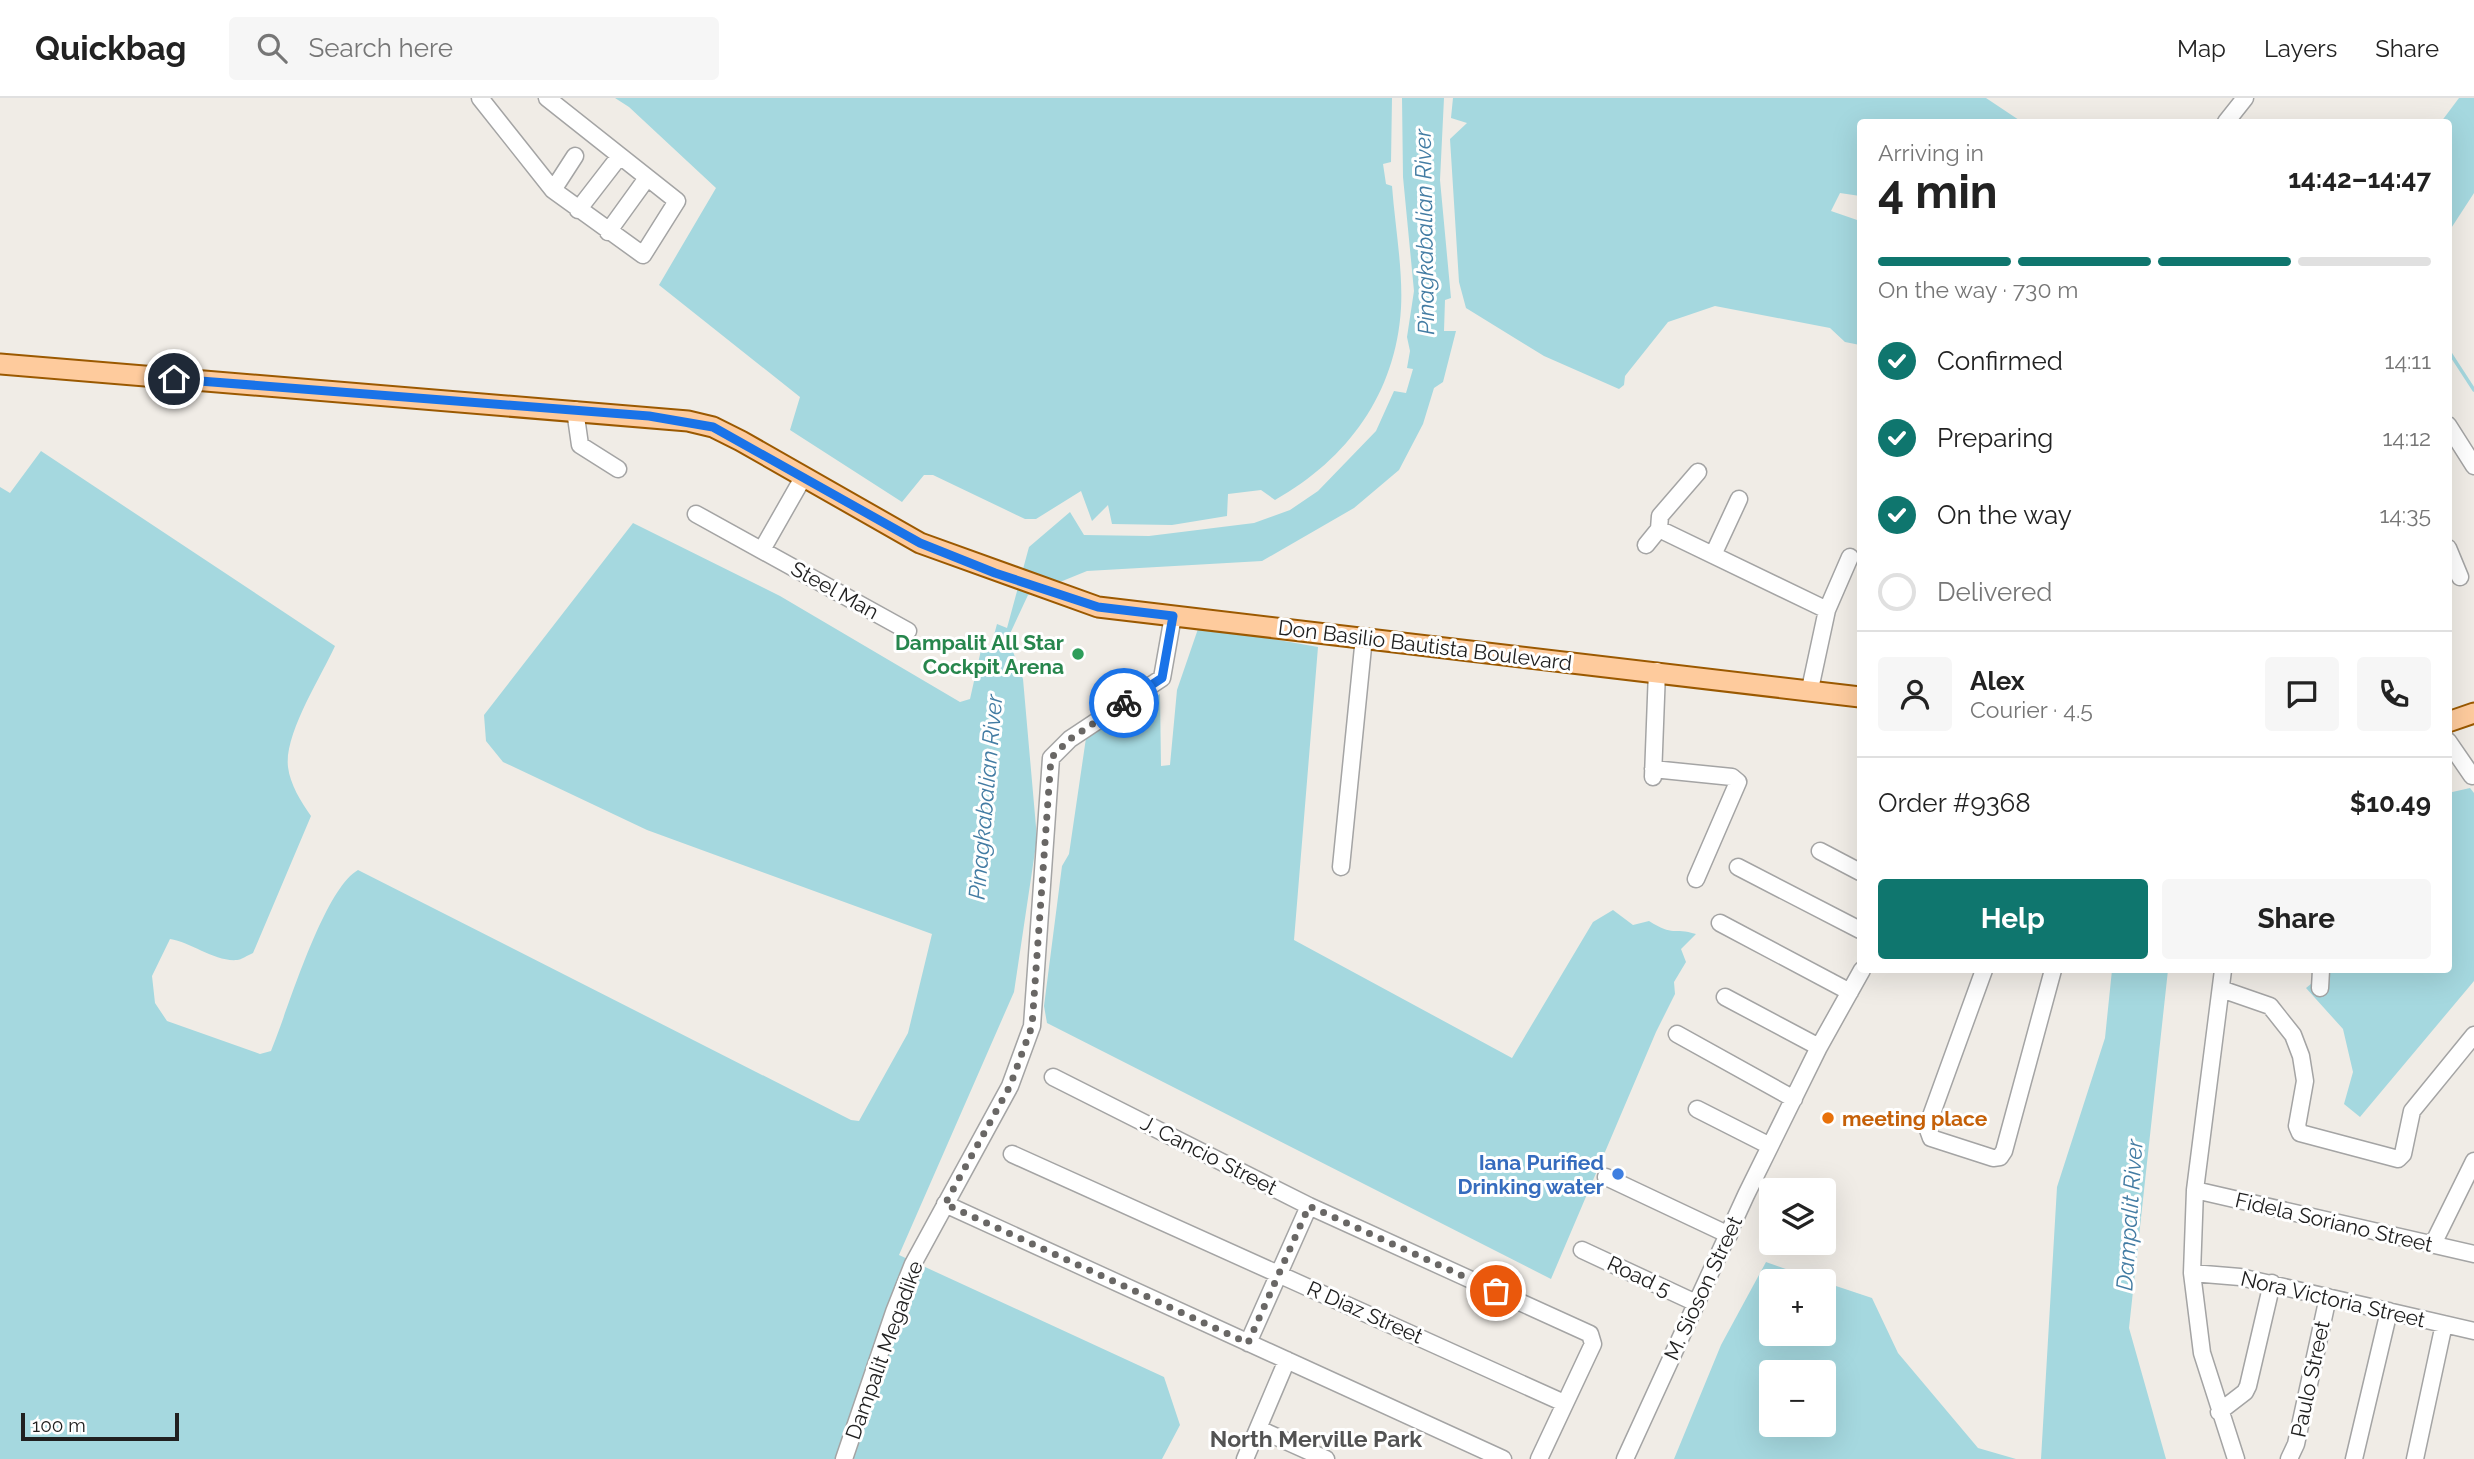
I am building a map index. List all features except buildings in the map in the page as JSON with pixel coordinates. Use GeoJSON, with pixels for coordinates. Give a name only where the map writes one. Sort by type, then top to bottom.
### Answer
{"type":"FeatureCollection","features":[{"type":"Feature","properties":{"kind":"main road","name":"Don Basilio Bautista Boulevard"},"geometry":{"type":"LineString","coordinates":[[0,364],[688,421],[713,427],[804,475],[920,543],[995,573],[1098,607],[1857,697]]}},
{"type":"Feature","properties":{"kind":"main road"},"geometry":{"type":"LineString","coordinates":[[2452,721],[2474,713]]}},
{"type":"Feature","properties":{"kind":"street"},"geometry":{"type":"LineString","coordinates":[[480,98],[553,190],[643,255],[677,201],[548,98]]}},
{"type":"Feature","properties":{"kind":"street"},"geometry":{"type":"LineString","coordinates":[[2228,119],[2245,98]]}},
{"type":"Feature","properties":{"kind":"street"},"geometry":{"type":"LineString","coordinates":[[553,190],[575,156]]}},
{"type":"Feature","properties":{"kind":"street"},"geometry":{"type":"LineString","coordinates":[[578,210],[619,157]]}},
{"type":"Feature","properties":{"kind":"street"},"geometry":{"type":"LineString","coordinates":[[608,232],[647,178]]}},
{"type":"Feature","properties":{"kind":"street"},"geometry":{"type":"LineString","coordinates":[[575,410],[580,444],[618,469]]}},
{"type":"Feature","properties":{"kind":"street"},"geometry":{"type":"LineString","coordinates":[[2452,431],[2474,466]]}},
{"type":"Feature","properties":{"kind":"street"},"geometry":{"type":"LineString","coordinates":[[1646,545],[1660,529],[1660,516],[1699,472]]}},
{"type":"Feature","properties":{"kind":"street"},"geometry":{"type":"LineString","coordinates":[[763,548],[804,475]]}},
{"type":"Feature","properties":{"kind":"street"},"geometry":{"type":"LineString","coordinates":[[1713,555],[1739,499]]}},
{"type":"Feature","properties":{"kind":"street","name":"Steel Man"},"geometry":{"type":"LineString","coordinates":[[696,514],[763,548],[908,631]]}},
{"type":"Feature","properties":{"kind":"street"},"geometry":{"type":"LineString","coordinates":[[1660,529],[1827,610]]}},
{"type":"Feature","properties":{"kind":"street"},"geometry":{"type":"LineString","coordinates":[[1810,689],[1827,610],[1850,557]]}},
{"type":"Feature","properties":{"kind":"street"},"geometry":{"type":"LineString","coordinates":[[2452,558],[2460,577]]}},
{"type":"Feature","properties":{"kind":"street","name":"Dampalit Megadike"},"geometry":{"type":"LineString","coordinates":[[844,1459],[913,1264],[1010,1086],[1032,1026],[1051,758],[1070,739],[1162,678],[1173,616]]}},
{"type":"Feature","properties":{"kind":"street"},"geometry":{"type":"LineString","coordinates":[[1341,867],[1364,637]]}},
{"type":"Feature","properties":{"kind":"street"},"geometry":{"type":"LineString","coordinates":[[1657,671],[1653,774],[1732,777],[1738,782],[1696,879]]}},
{"type":"Feature","properties":{"kind":"street"},"geometry":{"type":"LineString","coordinates":[[2452,747],[2472,776]]}},
{"type":"Feature","properties":{"kind":"street"},"geometry":{"type":"LineString","coordinates":[[1820,851],[1857,870]]}},
{"type":"Feature","properties":{"kind":"street"},"geometry":{"type":"LineString","coordinates":[[1738,867],[1857,928]]}},
{"type":"Feature","properties":{"kind":"street"},"geometry":{"type":"LineString","coordinates":[[1720,923],[1850,992]]}},
{"type":"Feature","properties":{"kind":"street","name":"M. Sioson Street"},"geometry":{"type":"LineString","coordinates":[[1625,1459],[1770,1146],[1819,1047],[1861,973]]}},
{"type":"Feature","properties":{"kind":"street"},"geometry":{"type":"LineString","coordinates":[[1983,973],[1927,1127],[1931,1138],[2000,1157],[2004,1151],[2052,973]]}},
{"type":"Feature","properties":{"kind":"street"},"geometry":{"type":"LineString","coordinates":[[2222,973],[2195,1190],[2192,1273],[2202,1353],[2235,1459]]}},
{"type":"Feature","properties":{"kind":"street"},"geometry":{"type":"LineString","coordinates":[[2320,988],[2321,973]]}},
{"type":"Feature","properties":{"kind":"street"},"geometry":{"type":"LineString","coordinates":[[2221,989],[2270,1006],[2293,1035],[2301,1055],[2305,1081],[2297,1126],[2301,1133],[2398,1159],[2403,1154],[2412,1111],[2474,1035]]}},
{"type":"Feature","properties":{"kind":"street"},"geometry":{"type":"LineString","coordinates":[[1725,997],[1819,1047]]}},
{"type":"Feature","properties":{"kind":"street"},"geometry":{"type":"LineString","coordinates":[[1677,1034],[1794,1099]]}},
{"type":"Feature","properties":{"kind":"street","name":"J. Cancio Street"},"geometry":{"type":"LineString","coordinates":[[1054,1077],[1309,1206],[1590,1334],[1593,1338],[1564,1403]]}},
{"type":"Feature","properties":{"kind":"street"},"geometry":{"type":"LineString","coordinates":[[1697,1110],[1770,1146]]}},
{"type":"Feature","properties":{"kind":"street","name":"R Diaz Street"},"geometry":{"type":"LineString","coordinates":[[1012,1154],[1564,1403]]}},
{"type":"Feature","properties":{"kind":"street"},"geometry":{"type":"LineString","coordinates":[[2433,1244],[2474,1161]]}},
{"type":"Feature","properties":{"kind":"street"},"geometry":{"type":"LineString","coordinates":[[1606,1177],[1729,1235]]}},
{"type":"Feature","properties":{"kind":"street","name":"Fidela Soriano Street"},"geometry":{"type":"LineString","coordinates":[[2195,1190],[2474,1254]]}},
{"type":"Feature","properties":{"kind":"street"},"geometry":{"type":"LineString","coordinates":[[945,1204],[1503,1459]]}},
{"type":"Feature","properties":{"kind":"street"},"geometry":{"type":"LineString","coordinates":[[1248,1343],[1309,1206]]}},
{"type":"Feature","properties":{"kind":"street","name":"Road 5"},"geometry":{"type":"LineString","coordinates":[[1582,1250],[1696,1303]]}},
{"type":"Feature","properties":{"kind":"street","name":"Nora Victoria Street"},"geometry":{"type":"LineString","coordinates":[[2192,1273],[2272,1283],[2474,1331]]}},
{"type":"Feature","properties":{"kind":"street"},"geometry":{"type":"LineString","coordinates":[[2219,1412],[2245,1392],[2248,1386],[2272,1283]]}},
{"type":"Feature","properties":{"kind":"street","name":"Paulo Street"},"geometry":{"type":"LineString","coordinates":[[2289,1459],[2296,1444],[2328,1297]]}},
{"type":"Feature","properties":{"kind":"street"},"geometry":{"type":"LineString","coordinates":[[2354,1459],[2389,1311]]}},
{"type":"Feature","properties":{"kind":"street"},"geometry":{"type":"LineString","coordinates":[[2415,1459],[2444,1324]]}},
{"type":"Feature","properties":{"kind":"street"},"geometry":{"type":"LineString","coordinates":[[1245,1459],[1287,1360]]}},
{"type":"Feature","properties":{"kind":"street"},"geometry":{"type":"LineString","coordinates":[[1539,1459],[1564,1403]]}},
{"type":"Feature","properties":{"kind":"street"},"geometry":{"type":"LineString","coordinates":[[1259,1429],[1326,1459]]}},
{"type":"Feature","properties":{"kind":"water"},"geometry":{"type":"Polygon","coordinates":[[[615,98],[1392,98],[1391,162],[1383,164],[1386,184],[1392,186],[1400,263],[1401,308],[1397,339],[1389,368],[1364,421],[1325,465],[1275,500],[1261,490],[1228,494],[1227,516],[1172,525],[1112,524],[1108,505],[1092,521],[1081,491],[1036,519],[1025,519],[933,475],[924,475],[902,502],[790,430],[800,397],[659,285],[716,188],[629,107],[615,98]]]}},
{"type":"Feature","properties":{"kind":"water","name":"Pinagkabalian River"},"geometry":{"type":"Polygon","coordinates":[[[1402,98],[1444,98],[1440,180],[1451,298],[1445,300],[1444,331],[1456,331],[1443,382],[1434,388],[1423,424],[1399,470],[1354,508],[1262,561],[1087,571],[1028,595],[1008,638],[1023,679],[1037,838],[1014,992],[899,1255],[1164,1377],[1180,1425],[1162,1459],[0,1459],[0,487],[10,493],[41,451],[335,646],[297,722],[288,754],[291,780],[311,816],[253,953],[239,960],[229,960],[170,939],[152,976],[155,1003],[167,1021],[260,1054],[271,1051],[320,925],[345,882],[358,870],[851,1120],[859,1121],[908,1033],[932,934],[647,830],[503,762],[486,741],[484,715],[633,523],[780,596],[960,702],[970,699],[981,650],[990,650],[997,624],[1007,628],[1029,547],[1070,512],[1084,535],[1149,536],[1254,523],[1290,510],[1318,491],[1376,431],[1394,391],[1406,393],[1413,369],[1407,368],[1410,351],[1407,337],[1414,291],[1403,177],[1402,98]]]}},
{"type":"Feature","properties":{"kind":"water"},"geometry":{"type":"Polygon","coordinates":[[[1453,98],[1986,98],[2018,119],[1857,119],[1857,196],[1840,193],[1831,211],[1857,220],[1857,344],[1845,342],[1830,328],[1715,306],[1668,322],[1625,376],[1624,385],[1619,389],[1544,356],[1466,308],[1459,282],[1450,139],[1467,123],[1451,118],[1453,98]]]}},
{"type":"Feature","properties":{"kind":"water"},"geometry":{"type":"Polygon","coordinates":[[[2459,98],[2474,98],[2474,193],[2452,227],[2452,119],[2443,119],[2459,98]]]}},
{"type":"Feature","properties":{"kind":"water"},"geometry":{"type":"Polygon","coordinates":[[[1199,626],[1318,647],[1294,940],[1512,1058],[1593,922],[1613,910],[1633,925],[1649,921],[1669,930],[1696,934],[1681,949],[1686,962],[1674,982],[1675,994],[1656,1032],[1551,1279],[1047,1023],[1044,1006],[1062,866],[1069,854],[1086,738],[1160,694],[1161,766],[1170,765],[1177,690],[1199,626]]]}},
{"type":"Feature","properties":{"kind":"water"},"geometry":{"type":"Polygon","coordinates":[[[2470,788],[2474,793],[2474,981],[2360,1117],[2344,1104],[2353,1072],[2343,1029],[2306,988],[2324,973],[2452,973],[2452,792],[2470,788]]]}},
{"type":"Feature","properties":{"kind":"water","name":"Dampalit River"},"geometry":{"type":"Polygon","coordinates":[[[2112,973],[2168,973],[2129,1328],[2166,1459],[2041,1459],[2057,1187],[2105,1038],[2112,973]]]}},
{"type":"Feature","properties":{"kind":"water"},"geometry":{"type":"Polygon","coordinates":[[[1766,1262],[1786,1269],[1762,1269],[1766,1262]]]}},
{"type":"Feature","properties":{"kind":"water"},"geometry":{"type":"Polygon","coordinates":[[[1759,1275],[1759,1346],[1836,1346],[1836,1286],[1872,1298],[1898,1353],[1978,1448],[2016,1459],[1674,1459],[1721,1345],[1759,1275]]]}},
{"type":"Feature","properties":{"kind":"waterway"},"geometry":{"type":"LineString","coordinates":[[2452,356],[2474,390]]}},
{"type":"Feature","properties":{"kind":"way so far"},"geometry":{"type":"LineString","coordinates":[[1124,703],[1070,739],[1051,758],[1032,1026],[1010,1086],[945,1204],[1248,1343],[1309,1206],[1496,1291]]}},
{"type":"Feature","properties":{"kind":"place","name":"Dampalit All Star Cockpit Arena"},"geometry":{"type":"Point","coordinates":[1078,654]}},
{"type":"Feature","properties":{"kind":"place","name":"meeting place"},"geometry":{"type":"Point","coordinates":[1828,1118]}},
{"type":"Feature","properties":{"kind":"place","name":"Iana Purified Drinking water"},"geometry":{"type":"Point","coordinates":[1618,1174]}},
{"type":"Feature","properties":{"kind":"district","name":"North Merville Park"},"geometry":{"type":"Point","coordinates":[1316,1438]}},
{"type":"Feature","properties":{"kind":"route"},"geometry":{"type":"LineString","coordinates":[[174,379],[649,416],[713,427],[804,475],[920,543],[995,573],[1098,607],[1173,616],[1162,678],[1124,703]]}}]}
